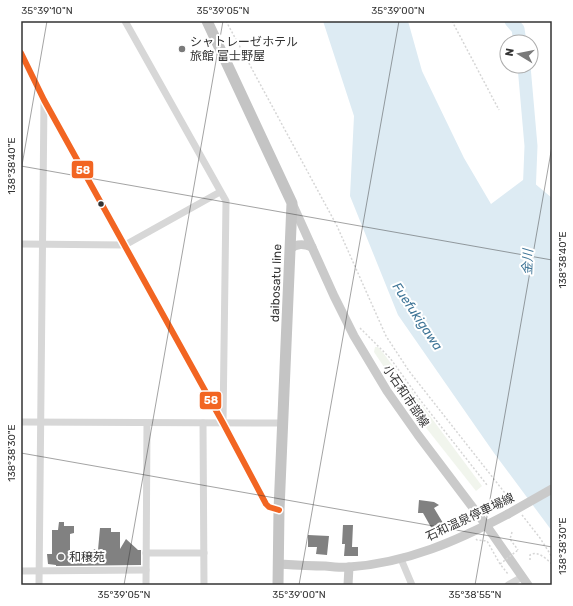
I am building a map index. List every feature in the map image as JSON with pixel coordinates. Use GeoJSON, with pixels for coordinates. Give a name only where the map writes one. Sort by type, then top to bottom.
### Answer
{"type":"FeatureCollection","features":[{"type":"Feature","properties":{"kind":"highway","name":"daibosatu line"},"geometry":{"type":"LineString","coordinates":[[207,21],[292,203],[279,510],[278,585]]}},
{"type":"Feature","properties":{"kind":"main road","name":"小石和市部線"},"geometry":{"type":"LineString","coordinates":[[292,203],[334,296],[354,336],[387,391],[528,585]]}},
{"type":"Feature","properties":{"kind":"main road"},"geometry":{"type":"LineString","coordinates":[[290,249],[293,246],[300,244],[312,247]]}},
{"type":"Feature","properties":{"kind":"main road","name":"石和温泉停車場線"},"geometry":{"type":"LineString","coordinates":[[279,564],[349,567],[401,559],[448,544],[486,526],[552,489]]}},
{"type":"Feature","properties":{"kind":"main road"},"geometry":{"type":"LineString","coordinates":[[348,585],[349,567]]}},
{"type":"Feature","properties":{"kind":"street"},"geometry":{"type":"LineString","coordinates":[[125,21],[226,201],[223,423]]}},
{"type":"Feature","properties":{"kind":"street"},"geometry":{"type":"LineString","coordinates":[[21,53],[44,100],[223,423],[266,504],[279,510]]}},
{"type":"Feature","properties":{"kind":"street"},"geometry":{"type":"LineString","coordinates":[[40,585],[44,100]]}},
{"type":"Feature","properties":{"kind":"street"},"geometry":{"type":"LineString","coordinates":[[21,244],[125,245],[220,192]]}},
{"type":"Feature","properties":{"kind":"street"},"geometry":{"type":"LineString","coordinates":[[21,422],[283,423]]}},
{"type":"Feature","properties":{"kind":"street"},"geometry":{"type":"LineString","coordinates":[[146,585],[147,423]]}},
{"type":"Feature","properties":{"kind":"street"},"geometry":{"type":"LineString","coordinates":[[203,423],[204,585]]}},
{"type":"Feature","properties":{"kind":"street"},"geometry":{"type":"LineString","coordinates":[[146,554],[204,553]]}},
{"type":"Feature","properties":{"kind":"street"},"geometry":{"type":"LineString","coordinates":[[401,559],[412,585]]}},
{"type":"Feature","properties":{"kind":"street"},"geometry":{"type":"LineString","coordinates":[[21,571],[146,570]]}},
{"type":"Feature","properties":{"kind":"street"},"geometry":{"type":"LineString","coordinates":[[508,585],[522,577]]}},
{"type":"Feature","properties":{"kind":"path"},"geometry":{"type":"LineString","coordinates":[[226,21],[337,226],[386,336],[409,371],[512,502]]}},
{"type":"Feature","properties":{"kind":"path"},"geometry":{"type":"LineString","coordinates":[[452,21],[500,110]]}},
{"type":"Feature","properties":{"kind":"path"},"geometry":{"type":"LineString","coordinates":[[357,326],[390,358],[421,401],[487,485]]}},
{"type":"Feature","properties":{"kind":"path"},"geometry":{"type":"LineString","coordinates":[[522,514],[552,557]]}},
{"type":"Feature","properties":{"kind":"path"},"geometry":{"type":"LineString","coordinates":[[500,564],[518,550],[510,539],[512,532]]}},
{"type":"Feature","properties":{"kind":"path"},"geometry":{"type":"LineString","coordinates":[[487,541],[500,564],[508,574]]}},
{"type":"Feature","properties":{"kind":"path"},"geometry":{"type":"LineString","coordinates":[[530,560],[530,555],[534,552],[538,553],[552,564]]}},
{"type":"Feature","properties":{"kind":"shaded area"},"geometry":{"type":"Polygon","coordinates":[[[375,347],[378,347],[384,354],[482,486],[476,491],[416,415],[374,352],[375,347]]]}},
{"type":"Feature","properties":{"kind":"water","name":"Fuefukigawa"},"geometry":{"type":"Polygon","coordinates":[[[323,21],[408,21],[422,71],[464,158],[491,204],[527,177],[552,198],[552,531],[494,453],[398,315],[350,196],[354,116],[323,21]]]}},
{"type":"Feature","properties":{"kind":"building"},"geometry":{"type":"Polygon","coordinates":[[[419,500],[434,502],[439,505],[434,508],[443,523],[432,529],[423,513],[418,513],[419,500]]]}},
{"type":"Feature","properties":{"kind":"building"},"geometry":{"type":"Polygon","coordinates":[[[59,522],[64,522],[64,526],[74,526],[74,533],[70,534],[70,551],[93,552],[94,549],[98,550],[100,528],[111,528],[111,532],[120,532],[120,549],[126,539],[138,550],[141,550],[141,565],[56,566],[48,564],[47,554],[52,554],[52,530],[58,530],[59,522]]]}},
{"type":"Feature","properties":{"kind":"building"},"geometry":{"type":"Polygon","coordinates":[[[343,525],[353,525],[352,547],[358,547],[358,556],[344,556],[345,544],[342,544],[343,525]]]}},
{"type":"Feature","properties":{"kind":"building"},"geometry":{"type":"Polygon","coordinates":[[[308,535],[329,536],[327,555],[316,554],[317,547],[308,547],[308,535]]]}},
{"type":"Feature","properties":{"kind":"waterway","name":"金川"},"geometry":{"type":"LineString","coordinates":[[511,21],[518,29],[519,34]]}},
{"type":"Feature","properties":{"kind":"waterway","name":"金川"},"geometry":{"type":"LineString","coordinates":[[525,74],[531,146],[529,196]]}},
{"type":"Feature","properties":{"kind":"transit line","name":"58"},"geometry":{"type":"LineString","coordinates":[[21,53],[44,100],[223,423],[266,504],[269,507],[279,510]]}},
{"type":"Feature","properties":{"kind":"place","name":"シャトレーゼホテル 旅館 富士野屋"},"geometry":{"type":"Point","coordinates":[182,49]}},
{"type":"Feature","properties":{"kind":"place","name":"和穣苑"},"geometry":{"type":"Point","coordinates":[61,557]}}]}
